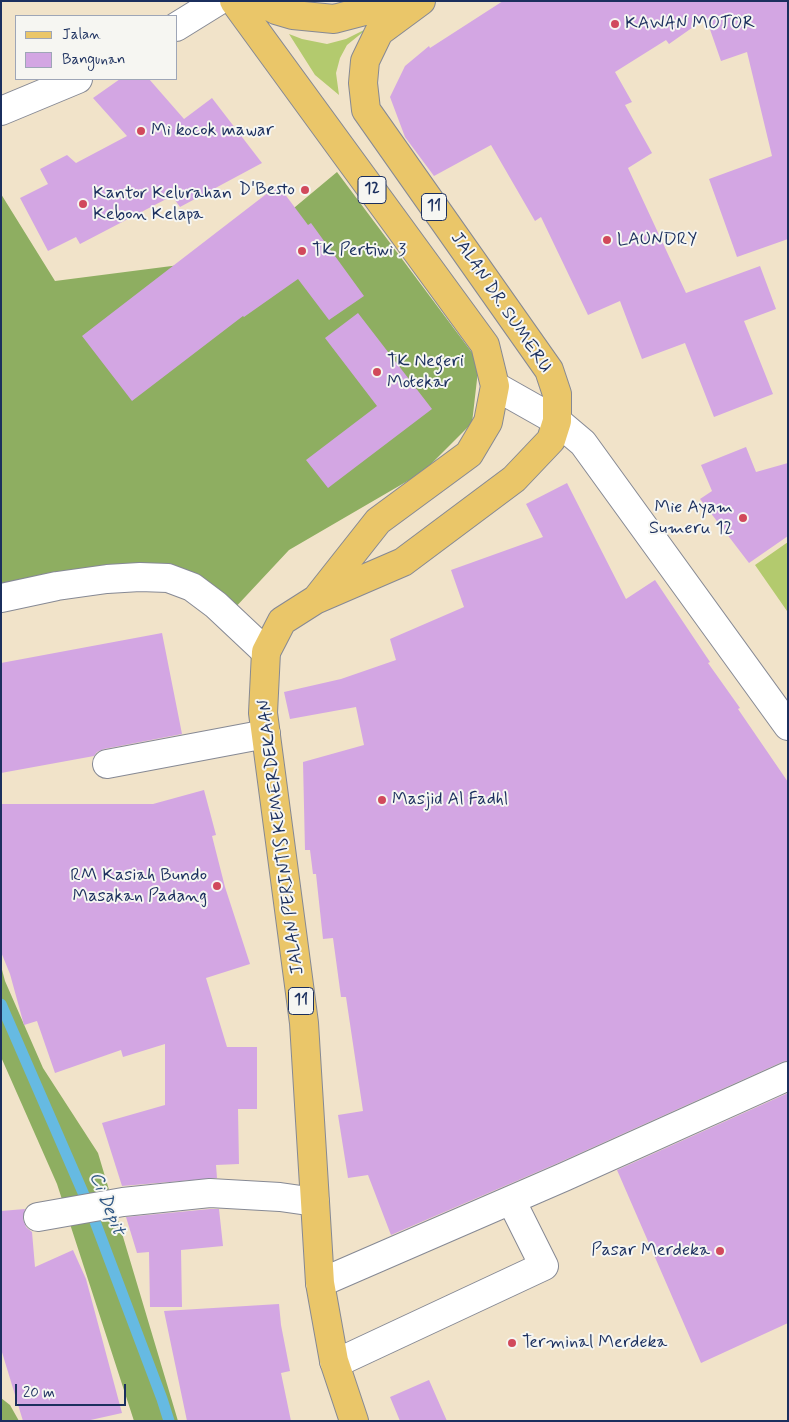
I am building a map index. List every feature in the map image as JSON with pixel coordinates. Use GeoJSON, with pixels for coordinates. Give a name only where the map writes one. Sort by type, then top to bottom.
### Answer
{"type":"FeatureCollection","features":[{"type":"Feature","properties":{"kind":"main road","name":"JALAN DR. SUMERU"},"geometry":{"type":"LineString","coordinates":[[234,1],[485,344],[494,386]]}},
{"type":"Feature","properties":{"kind":"main road"},"geometry":{"type":"LineString","coordinates":[[260,1],[276,10],[293,15],[334,19],[403,1]]}},
{"type":"Feature","properties":{"kind":"main road","name":"JALAN DR. SUMERU"},"geometry":{"type":"LineString","coordinates":[[420,1],[379,32],[365,61],[363,83],[366,110],[549,370],[557,394],[557,421]]}},
{"type":"Feature","properties":{"kind":"main road","name":"JALAN PERINTIS KEMERDEKAAN"},"geometry":{"type":"LineString","coordinates":[[315,600],[378,521],[469,454],[488,422],[494,386]]}},
{"type":"Feature","properties":{"kind":"main road","name":"JALAN PERINTIS KEMERDEKAAN"},"geometry":{"type":"LineString","coordinates":[[354,1421],[334,1361],[320,1283],[304,1023],[263,713],[266,652],[282,621],[315,600],[403,562],[514,479],[551,440],[557,421]]}},
{"type":"Feature","properties":{"kind":"street"},"geometry":{"type":"LineString","coordinates":[[178,26],[218,1]]}},
{"type":"Feature","properties":{"kind":"street"},"geometry":{"type":"LineString","coordinates":[[1,111],[76,80]]}},
{"type":"Feature","properties":{"kind":"street"},"geometry":{"type":"LineString","coordinates":[[494,386],[557,421],[583,442],[788,726]]}},
{"type":"Feature","properties":{"kind":"street"},"geometry":{"type":"LineString","coordinates":[[1,598],[57,586],[107,579],[168,578],[192,587],[216,605],[266,652]]}},
{"type":"Feature","properties":{"kind":"street"},"geometry":{"type":"LineString","coordinates":[[107,764],[266,734]]}},
{"type":"Feature","properties":{"kind":"street"},"geometry":{"type":"LineString","coordinates":[[320,1283],[788,1076]]}},
{"type":"Feature","properties":{"kind":"street"},"geometry":{"type":"LineString","coordinates":[[51,1215],[101,1206],[210,1193],[280,1196],[315,1202]]}},
{"type":"Feature","properties":{"kind":"street"},"geometry":{"type":"LineString","coordinates":[[334,1361],[345,1359],[544,1266],[511,1200]]}},
{"type":"Feature","properties":{"kind":"green space"},"geometry":{"type":"Polygon","coordinates":[[[368,28],[347,45],[340,58],[336,73],[339,95],[315,75],[289,34],[302,39],[327,44],[346,39],[368,28]]]}},
{"type":"Feature","properties":{"kind":"green space"},"geometry":{"type":"Polygon","coordinates":[[[337,172],[479,362],[472,423],[423,472],[289,550],[232,611],[160,582],[1,603],[1,194],[55,281],[234,258],[337,172]]]}},
{"type":"Feature","properties":{"kind":"green space"},"geometry":{"type":"Polygon","coordinates":[[[788,542],[788,610],[787,611],[755,565],[788,542]]]}},
{"type":"Feature","properties":{"kind":"green space"},"geometry":{"type":"Polygon","coordinates":[[[1,966],[5,981],[43,1068],[98,1153],[178,1421],[134,1421],[57,1184],[1,1057],[1,966]]]}},
{"type":"Feature","properties":{"kind":"green space"},"geometry":{"type":"Polygon","coordinates":[[[1,1398],[10,1405],[19,1421],[1,1421],[1,1398]]]}},
{"type":"Feature","properties":{"kind":"building"},"geometry":{"type":"Polygon","coordinates":[[[503,1],[788,1],[788,239],[737,257],[709,179],[772,156],[747,52],[721,61],[706,18],[669,44],[666,40],[615,72],[632,102],[625,105],[652,153],[628,168],[686,293],[760,266],[776,309],[744,321],[773,394],[714,417],[685,343],[642,359],[620,301],[588,315],[541,217],[535,221],[491,145],[434,176],[405,137],[390,97],[405,66],[429,46],[430,48],[503,1]]]}},
{"type":"Feature","properties":{"kind":"building"},"geometry":{"type":"Polygon","coordinates":[[[119,80],[150,80],[184,119],[212,98],[262,163],[180,207],[172,196],[80,244],[76,237],[48,251],[20,198],[48,184],[40,169],[67,155],[76,163],[127,136],[93,98],[119,80]]]}},
{"type":"Feature","properties":{"kind":"building"},"geometry":{"type":"Polygon","coordinates":[[[278,185],[308,225],[311,223],[364,296],[329,320],[298,279],[243,316],[132,401],[82,336],[278,185]]]}},
{"type":"Feature","properties":{"kind":"building","name":"TK Negeri Motekar"},"geometry":{"type":"Polygon","coordinates":[[[358,313],[432,409],[328,488],[306,460],[377,406],[325,338],[358,313]]]}},
{"type":"Feature","properties":{"kind":"building"},"geometry":{"type":"Polygon","coordinates":[[[746,447],[756,472],[788,463],[788,536],[749,563],[700,499],[712,491],[701,465],[746,447]]]}},
{"type":"Feature","properties":{"kind":"building"},"geometry":{"type":"Polygon","coordinates":[[[567,483],[626,599],[655,580],[710,662],[708,663],[740,708],[738,709],[788,782],[788,1061],[391,1235],[368,1175],[348,1178],[338,1115],[363,1111],[346,997],[341,997],[333,938],[323,939],[316,874],[313,874],[310,850],[305,850],[303,762],[364,745],[356,707],[290,719],[284,692],[341,679],[396,660],[390,639],[464,607],[451,570],[543,537],[526,504],[567,483]]]}},
{"type":"Feature","properties":{"kind":"building"},"geometry":{"type":"Polygon","coordinates":[[[162,633],[182,734],[104,749],[97,752],[94,756],[1,773],[1,663],[162,633]]]}},
{"type":"Feature","properties":{"kind":"building"},"geometry":{"type":"Polygon","coordinates":[[[204,790],[216,835],[212,836],[225,887],[250,964],[206,978],[227,1047],[257,1047],[257,1109],[238,1109],[239,1164],[216,1165],[217,1178],[122,1186],[102,1123],[165,1105],[165,1044],[123,1057],[121,1050],[55,1073],[37,1021],[24,1025],[10,974],[1,952],[1,804],[153,804],[204,790]]]}},
{"type":"Feature","properties":{"kind":"building","name":"Pasar Merdeka"},"geometry":{"type":"Polygon","coordinates":[[[788,1093],[788,1323],[701,1363],[617,1170],[788,1093]]]}},
{"type":"Feature","properties":{"kind":"building"},"geometry":{"type":"Polygon","coordinates":[[[25,1209],[23,1219],[26,1227],[32,1232],[35,1267],[73,1250],[86,1279],[122,1413],[86,1421],[23,1421],[1,1349],[1,1211],[25,1209]]]}},
{"type":"Feature","properties":{"kind":"building"},"geometry":{"type":"Polygon","coordinates":[[[219,1209],[223,1246],[181,1250],[182,1307],[150,1307],[149,1252],[137,1253],[126,1217],[219,1209]]]}},
{"type":"Feature","properties":{"kind":"building"},"geometry":{"type":"Polygon","coordinates":[[[279,1304],[290,1371],[281,1373],[291,1421],[187,1421],[164,1311],[279,1304]]]}},
{"type":"Feature","properties":{"kind":"building"},"geometry":{"type":"Polygon","coordinates":[[[429,1380],[447,1421],[400,1421],[390,1397],[429,1380]]]}},
{"type":"Feature","properties":{"kind":"waterway","name":"Ci Depit"},"geometry":{"type":"LineString","coordinates":[[1,1004],[91,1211],[169,1421]]}},
{"type":"Feature","properties":{"kind":"place","name":"KAWAN MOTOR"},"geometry":{"type":"Point","coordinates":[615,24]}},
{"type":"Feature","properties":{"kind":"place","name":"Mi kocok mawar"},"geometry":{"type":"Point","coordinates":[141,131]}},
{"type":"Feature","properties":{"kind":"place","name":"D'Besto"},"geometry":{"type":"Point","coordinates":[305,190]}},
{"type":"Feature","properties":{"kind":"place","name":"Kantor Kelurahan Kebon Kelapa"},"geometry":{"type":"Point","coordinates":[83,204]}},
{"type":"Feature","properties":{"kind":"place","name":"LAUNDRY"},"geometry":{"type":"Point","coordinates":[607,240]}},
{"type":"Feature","properties":{"kind":"place","name":"TK Pertiwi 3"},"geometry":{"type":"Point","coordinates":[302,251]}},
{"type":"Feature","properties":{"kind":"place","name":"TK Negeri Motekar"},"geometry":{"type":"Point","coordinates":[377,372]}},
{"type":"Feature","properties":{"kind":"place","name":"Mie Ayam Sumeru 12"},"geometry":{"type":"Point","coordinates":[743,518]}},
{"type":"Feature","properties":{"kind":"place","name":"Masjid Al Fadhl"},"geometry":{"type":"Point","coordinates":[382,800]}},
{"type":"Feature","properties":{"kind":"place","name":"RM Kasiah Bundo Masakan Padang"},"geometry":{"type":"Point","coordinates":[217,886]}},
{"type":"Feature","properties":{"kind":"place","name":"Pasar Merdeka"},"geometry":{"type":"Point","coordinates":[720,1251]}},
{"type":"Feature","properties":{"kind":"place","name":"Terminal Merdeka"},"geometry":{"type":"Point","coordinates":[512,1343]}}]}
